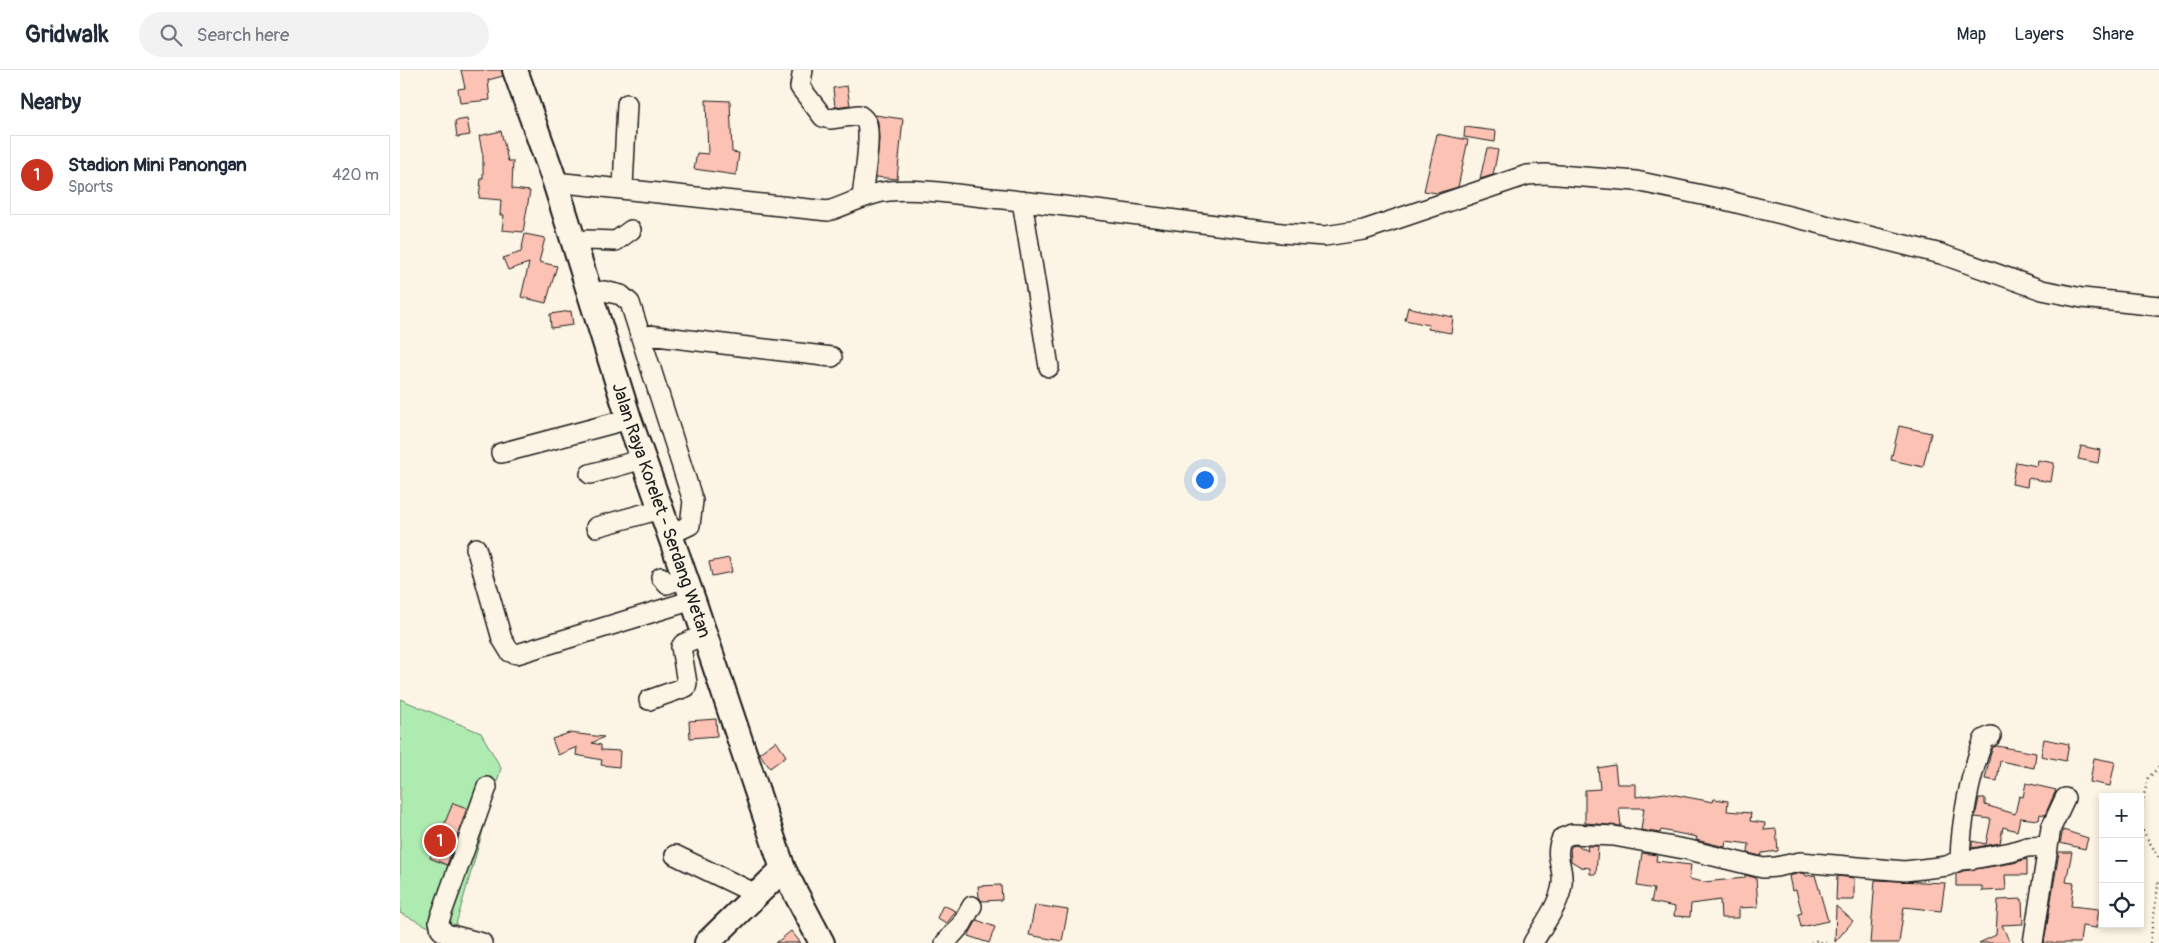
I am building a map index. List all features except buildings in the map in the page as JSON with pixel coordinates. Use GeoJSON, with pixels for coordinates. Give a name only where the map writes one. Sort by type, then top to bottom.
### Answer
{"type":"FeatureCollection","features":[{"type":"Feature","properties":{"kind":"main road","name":"Jalan Raya Korelet - Serdang Wetan"},"geometry":{"type":"LineString","coordinates":[[515,70],[576,243],[629,419],[684,578],[694,600],[783,869],[822,943]]}},
{"type":"Feature","properties":{"kind":"main road"},"geometry":{"type":"LineString","coordinates":[[707,943],[783,869]]}},
{"type":"Feature","properties":{"kind":"street"},"geometry":{"type":"LineString","coordinates":[[803,70],[800,88],[823,117],[830,120],[859,115],[864,118],[867,125],[867,149],[862,197]]}},
{"type":"Feature","properties":{"kind":"street"},"geometry":{"type":"LineString","coordinates":[[623,187],[627,104]]}},
{"type":"Feature","properties":{"kind":"street"},"geometry":{"type":"LineString","coordinates":[[555,182],[623,187],[828,210],[862,197],[889,191],[926,192],[1022,201],[1282,233],[1325,236],[1364,230],[1527,175],[1544,174],[1636,182],[1721,199],[1940,254],[2042,290],[2082,298],[2159,306]]}},
{"type":"Feature","properties":{"kind":"street"},"geometry":{"type":"LineString","coordinates":[[1022,201],[1049,367]]}},
{"type":"Feature","properties":{"kind":"street"},"geometry":{"type":"LineString","coordinates":[[576,243],[587,240],[616,240],[631,230]]}},
{"type":"Feature","properties":{"kind":"street"},"geometry":{"type":"LineString","coordinates":[[591,293],[604,292],[621,295],[630,303],[640,334],[693,501],[690,525],[669,535]]}},
{"type":"Feature","properties":{"kind":"street"},"geometry":{"type":"LineString","coordinates":[[640,334],[832,357]]}},
{"type":"Feature","properties":{"kind":"street"},"geometry":{"type":"LineString","coordinates":[[501,453],[629,419]]}},
{"type":"Feature","properties":{"kind":"street"},"geometry":{"type":"LineString","coordinates":[[590,474],[643,459]]}},
{"type":"Feature","properties":{"kind":"street"},"geometry":{"type":"LineString","coordinates":[[596,527],[650,512],[659,506]]}},
{"type":"Feature","properties":{"kind":"street"},"geometry":{"type":"LineString","coordinates":[[476,548],[502,639],[510,652],[517,654],[694,600]]}},
{"type":"Feature","properties":{"kind":"street"},"geometry":{"type":"LineString","coordinates":[[661,577],[667,584],[684,578]]}},
{"type":"Feature","properties":{"kind":"street"},"geometry":{"type":"LineString","coordinates":[[649,700],[686,687],[687,683],[681,648],[683,644],[704,635]]}},
{"type":"Feature","properties":{"kind":"street"},"geometry":{"type":"LineString","coordinates":[[1960,860],[1961,838],[1977,755],[1984,739],[1991,736]]}},
{"type":"Feature","properties":{"kind":"street"},"geometry":{"type":"LineString","coordinates":[[482,943],[447,934],[440,930],[438,921],[488,787]]}},
{"type":"Feature","properties":{"kind":"street"},"geometry":{"type":"LineString","coordinates":[[2033,943],[2051,828],[2065,798]]}},
{"type":"Feature","properties":{"kind":"street"},"geometry":{"type":"LineString","coordinates":[[1533,943],[1553,907],[1562,885],[1562,874],[1557,852],[1562,838],[1566,835],[1614,836],[1736,860],[1763,868],[1800,862],[1905,871],[1947,866],[1960,860],[2011,852],[2027,847],[2048,846]]}},
{"type":"Feature","properties":{"kind":"street"},"geometry":{"type":"LineString","coordinates":[[675,855],[756,894]]}},
{"type":"Feature","properties":{"kind":"street"},"geometry":{"type":"LineString","coordinates":[[945,943],[962,924],[972,906]]}},
{"type":"Feature","properties":{"kind":"path"},"geometry":{"type":"LineString","coordinates":[[2144,796],[2148,778],[2159,767]]}},
{"type":"Feature","properties":{"kind":"path"},"geometry":{"type":"LineString","coordinates":[[2144,833],[2159,858]]}},
{"type":"Feature","properties":{"kind":"path"},"geometry":{"type":"LineString","coordinates":[[2150,943],[2159,879]]}},
{"type":"Feature","properties":{"kind":"path"},"geometry":{"type":"LineString","coordinates":[[1811,943],[1816,941],[1826,943]]}},
{"type":"Feature","properties":{"kind":"green space"},"geometry":{"type":"Polygon","coordinates":[[[400,699],[481,733],[501,768],[452,938],[400,913],[400,699]]]}},
{"type":"Feature","properties":{"kind":"place","name":"Stadion Mini Panongan"},"geometry":{"type":"Point","coordinates":[440,841]}}]}
